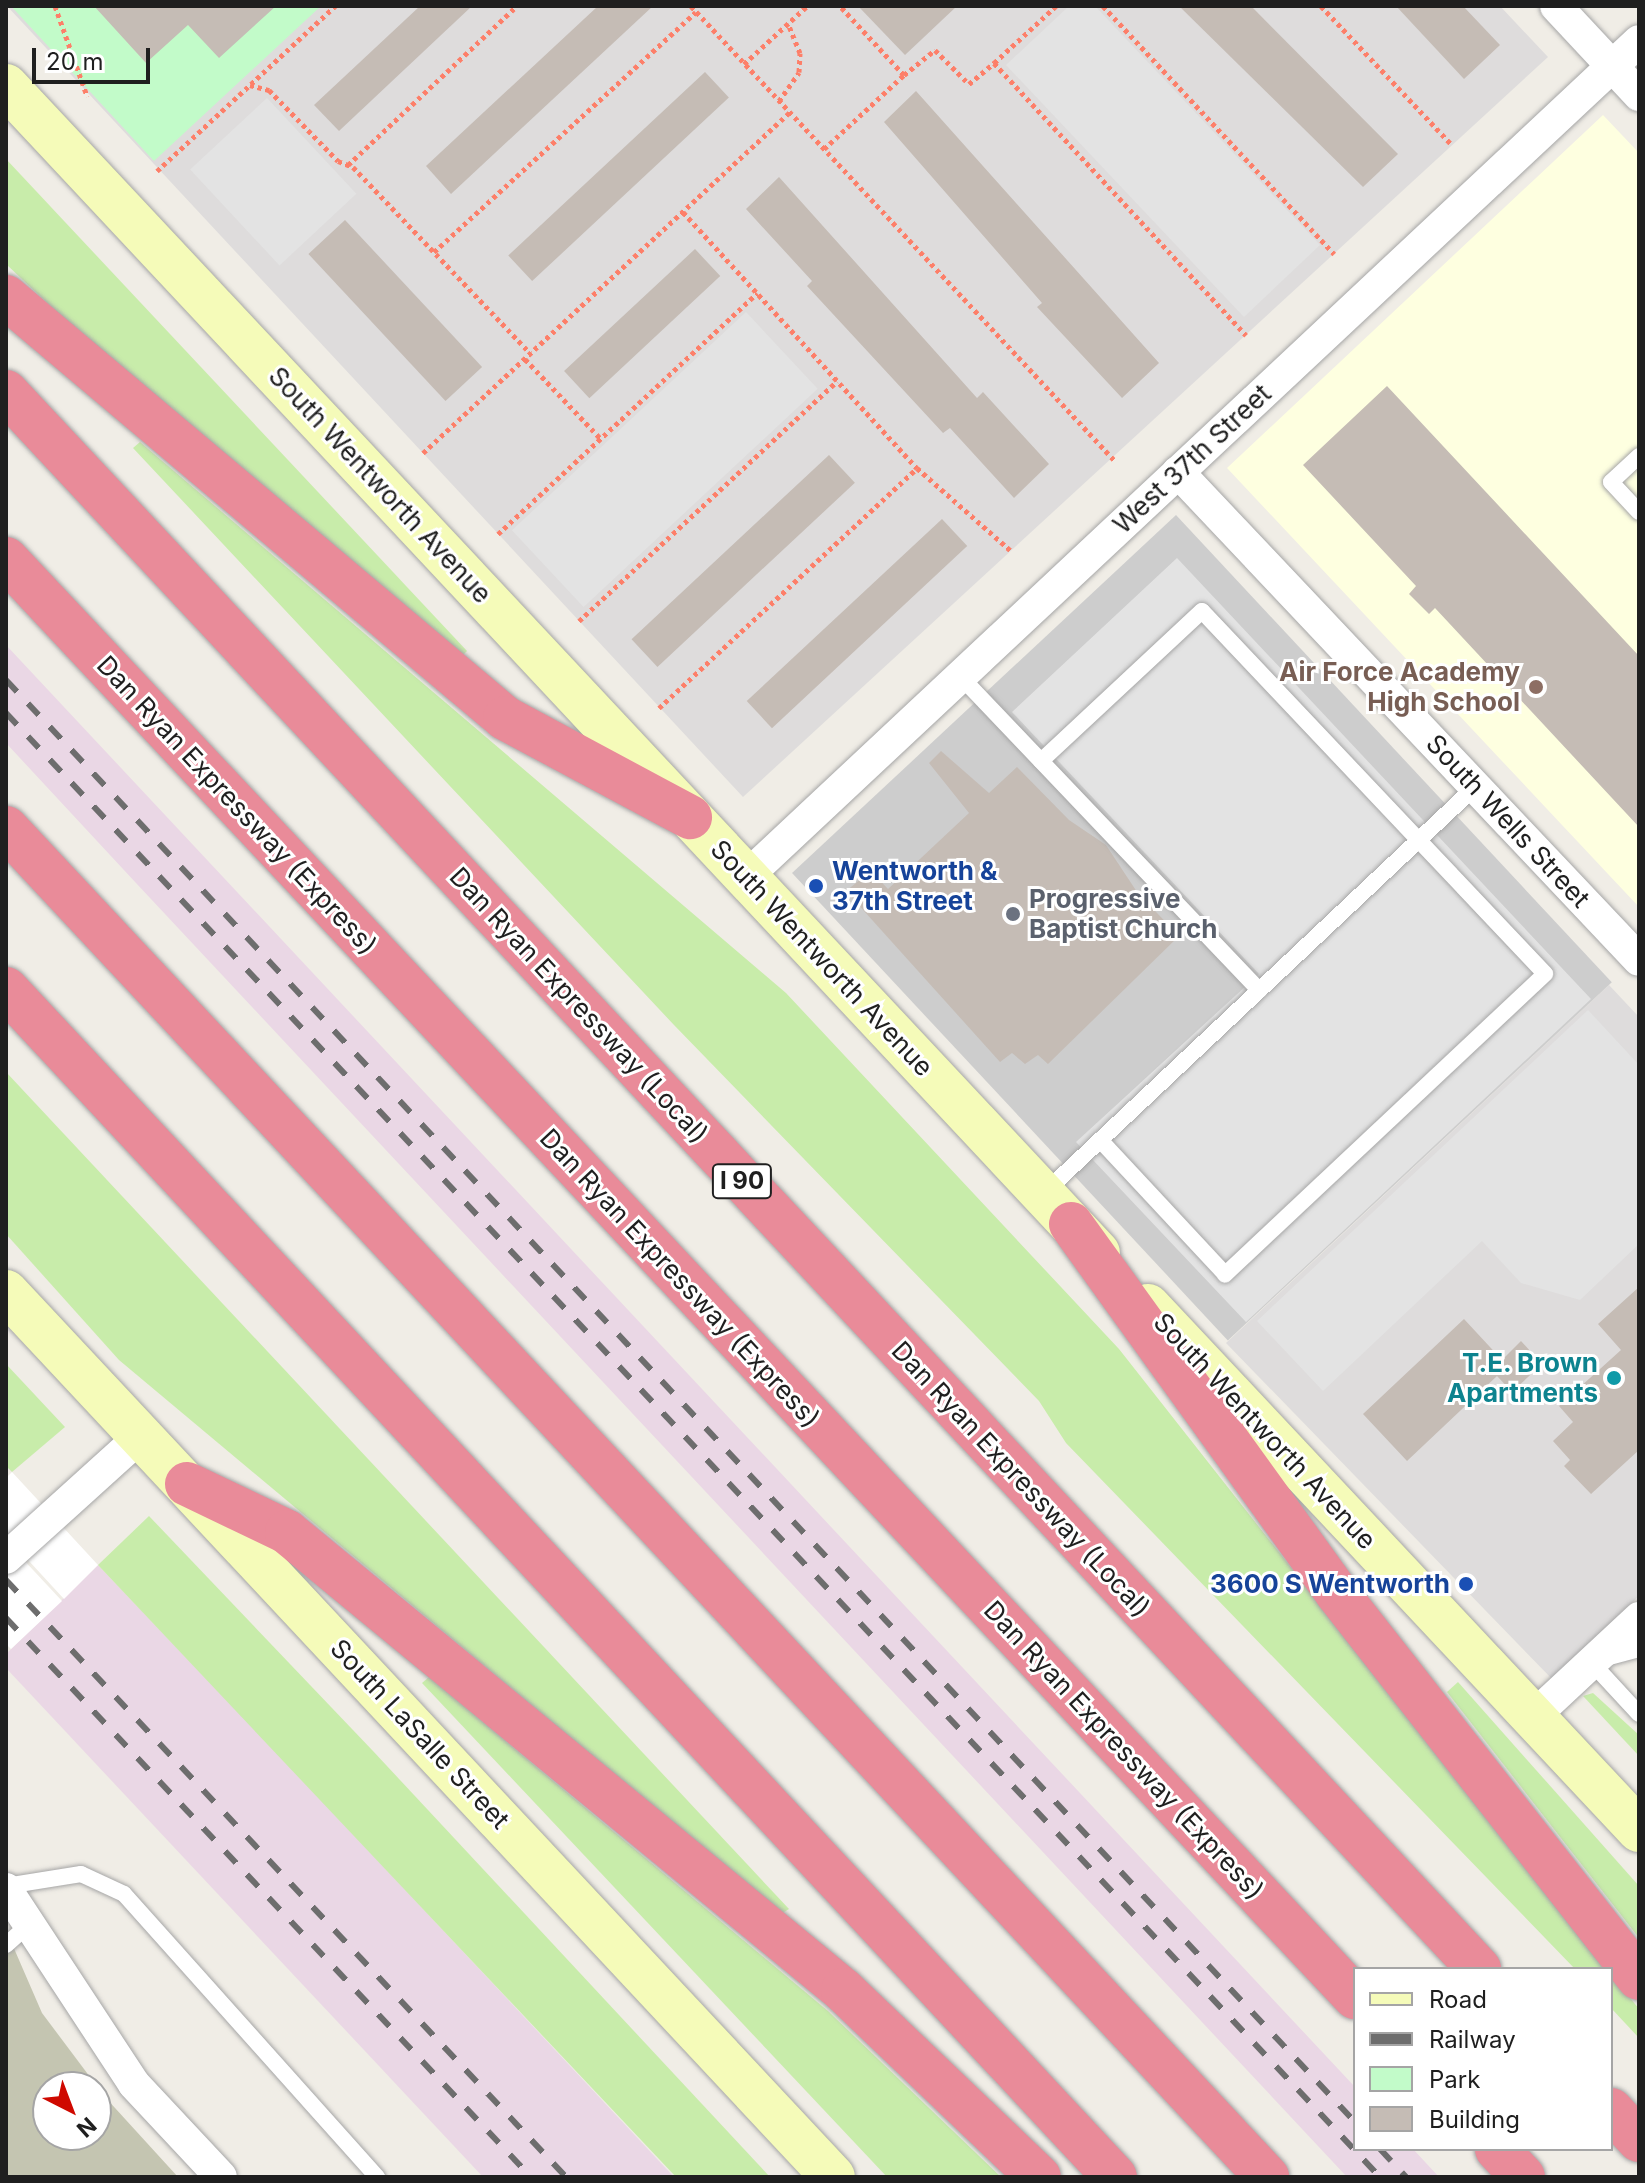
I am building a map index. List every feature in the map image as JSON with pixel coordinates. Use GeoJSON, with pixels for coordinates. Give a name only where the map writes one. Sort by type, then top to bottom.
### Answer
{"type":"FeatureCollection","features":[{"type":"Feature","properties":{"kind":"highway"},"geometry":{"type":"LineString","coordinates":[[6,297],[505,718],[690,817]]}},
{"type":"Feature","properties":{"kind":"highway","name":"Dan Ryan Expressway (Local)"},"geometry":{"type":"LineString","coordinates":[[6,392],[1477,1967]]}},
{"type":"Feature","properties":{"kind":"highway","name":"Dan Ryan Expressway (Express)"},"geometry":{"type":"LineString","coordinates":[[6,559],[1353,1995]]}},
{"type":"Feature","properties":{"kind":"highway"},"geometry":{"type":"LineString","coordinates":[[6,828],[1267,2177]]}},
{"type":"Feature","properties":{"kind":"highway"},"geometry":{"type":"LineString","coordinates":[[6,989],[1115,2177]]}},
{"type":"Feature","properties":{"kind":"highway"},"geometry":{"type":"LineString","coordinates":[[1057,1209],[1337,1593],[1639,1978]]}},
{"type":"Feature","properties":{"kind":"highway"},"geometry":{"type":"LineString","coordinates":[[187,1484],[287,1532],[843,1990],[1039,2177]]}},
{"type":"Feature","properties":{"kind":"highway"},"geometry":{"type":"LineString","coordinates":[[1613,2112],[1639,2140]]}},
{"type":"Feature","properties":{"kind":"highway"},"geometry":{"type":"LineString","coordinates":[[1499,2151],[1523,2177]]}},
{"type":"Feature","properties":{"kind":"main road","name":"South Wentworth Avenue"},"geometry":{"type":"LineString","coordinates":[[6,86],[1639,1830]]}},
{"type":"Feature","properties":{"kind":"main road","name":"South LaSalle Street"},"geometry":{"type":"LineString","coordinates":[[6,1292],[833,2177]]}},
{"type":"Feature","properties":{"kind":"street"},"geometry":{"type":"LineString","coordinates":[[1556,6],[1639,95]]}},
{"type":"Feature","properties":{"kind":"street","name":"West 37th Street"},"geometry":{"type":"LineString","coordinates":[[746,877],[1639,41]]}},
{"type":"Feature","properties":{"kind":"street","name":"South Wells Street"},"geometry":{"type":"LineString","coordinates":[[1178,472],[1639,960]]}},
{"type":"Feature","properties":{"kind":"street"},"geometry":{"type":"LineString","coordinates":[[6,1558],[141,1436]]}},
{"type":"Feature","properties":{"kind":"street"},"geometry":{"type":"LineString","coordinates":[[1533,1717],[1639,1618]]}},
{"type":"Feature","properties":{"kind":"street"},"geometry":{"type":"LineString","coordinates":[[6,1887],[17,1934],[134,2084],[221,2177]]}},
{"type":"Feature","properties":{"kind":"lane"},"geometry":{"type":"LineString","coordinates":[[1639,456],[1611,482],[1639,512]]}},
{"type":"Feature","properties":{"kind":"lane"},"geometry":{"type":"LineString","coordinates":[[1041,761],[1202,611],[1545,974],[1225,1274],[1100,1140]]}},
{"type":"Feature","properties":{"kind":"lane"},"geometry":{"type":"LineString","coordinates":[[960,676],[1259,990]]}},
{"type":"Feature","properties":{"kind":"lane"},"geometry":{"type":"LineString","coordinates":[[1057,1209],[1100,1140],[1475,787]]}},
{"type":"Feature","properties":{"kind":"lane"},"geometry":{"type":"LineString","coordinates":[[1639,1649],[1591,1662],[1639,1714]]}},
{"type":"Feature","properties":{"kind":"lane"},"geometry":{"type":"LineString","coordinates":[[6,1887],[81,1874],[124,1894],[377,2177]]}},
{"type":"Feature","properties":{"kind":"path"},"geometry":{"type":"LineString","coordinates":[[55,6],[87,96]]}},
{"type":"Feature","properties":{"kind":"path"},"geometry":{"type":"LineString","coordinates":[[157,171],[335,6]]}},
{"type":"Feature","properties":{"kind":"path"},"geometry":{"type":"LineString","coordinates":[[348,165],[517,6]]}},
{"type":"Feature","properties":{"kind":"path"},"geometry":{"type":"LineString","coordinates":[[691,6],[1115,461]]}},
{"type":"Feature","properties":{"kind":"path"},"geometry":{"type":"LineString","coordinates":[[744,64],[807,6]]}},
{"type":"Feature","properties":{"kind":"path"},"geometry":{"type":"LineString","coordinates":[[840,6],[904,75]]}},
{"type":"Feature","properties":{"kind":"path"},"geometry":{"type":"LineString","coordinates":[[824,149],[935,50],[969,84],[1056,6]]}},
{"type":"Feature","properties":{"kind":"path"},"geometry":{"type":"LineString","coordinates":[[1103,6],[1334,254]]}},
{"type":"Feature","properties":{"kind":"path"},"geometry":{"type":"LineString","coordinates":[[1321,6],[1452,145]]}},
{"type":"Feature","properties":{"kind":"path"},"geometry":{"type":"LineString","coordinates":[[434,252],[696,12]]}},
{"type":"Feature","properties":{"kind":"path"},"geometry":{"type":"LineString","coordinates":[[779,101],[799,72],[800,53],[788,23]]}},
{"type":"Feature","properties":{"kind":"path"},"geometry":{"type":"LineString","coordinates":[[994,63],[1246,335]]}},
{"type":"Feature","properties":{"kind":"path"},"geometry":{"type":"LineString","coordinates":[[250,85],[269,90],[348,165],[530,353]]}},
{"type":"Feature","properties":{"kind":"path"},"geometry":{"type":"LineString","coordinates":[[423,453],[790,112]]}},
{"type":"Feature","properties":{"kind":"path"},"geometry":{"type":"LineString","coordinates":[[683,212],[917,468],[1011,551]]}},
{"type":"Feature","properties":{"kind":"path"},"geometry":{"type":"LineString","coordinates":[[498,534],[757,293]]}},
{"type":"Feature","properties":{"kind":"path"},"geometry":{"type":"LineString","coordinates":[[525,359],[600,438]]}},
{"type":"Feature","properties":{"kind":"path"},"geometry":{"type":"LineString","coordinates":[[579,621],[837,381]]}},
{"type":"Feature","properties":{"kind":"path"},"geometry":{"type":"LineString","coordinates":[[659,708],[917,468]]}},
{"type":"Feature","properties":{"kind":"shaded area"},"geometry":{"type":"Polygon","coordinates":[[[7,6],[1500,6],[1548,57],[743,797],[7,6]]]}},
{"type":"Feature","properties":{"kind":"shaded area"},"geometry":{"type":"Polygon","coordinates":[[[1069,6],[1095,6],[1320,245],[1244,317],[1006,65],[1069,6]]]}},
{"type":"Feature","properties":{"kind":"shaded area"},"geometry":{"type":"Polygon","coordinates":[[[267,98],[356,194],[280,265],[190,170],[267,98]]]}},
{"type":"Feature","properties":{"kind":"shaded area","name":"Air Force Academy High School"},"geometry":{"type":"Polygon","coordinates":[[[1603,115],[1639,153],[1639,907],[1227,468],[1603,115]]]}},
{"type":"Feature","properties":{"kind":"shaded area"},"geometry":{"type":"Polygon","coordinates":[[[746,312],[818,389],[584,607],[512,530],[746,312]]]}},
{"type":"Feature","properties":{"kind":"shaded area"},"geometry":{"type":"Polygon","coordinates":[[[1176,515],[1612,982],[1228,1340],[792,873],[1176,515]]]}},
{"type":"Feature","properties":{"kind":"shaded area"},"geometry":{"type":"Polygon","coordinates":[[[1177,558],[1591,999],[1246,1322],[1076,1142],[1259,974],[1012,712],[1177,558]]]}},
{"type":"Feature","properties":{"kind":"shaded area"},"geometry":{"type":"Polygon","coordinates":[[[6,645],[1353,2085],[1353,2151],[1415,2151],[1439,2177],[1347,2177],[6,743],[6,645]]]}},
{"type":"Feature","properties":{"kind":"shaded area"},"geometry":{"type":"Polygon","coordinates":[[[1609,985],[1639,1017],[1639,1596],[1552,1679],[1226,1343],[1609,985]]]}},
{"type":"Feature","properties":{"kind":"shaded area"},"geometry":{"type":"Polygon","coordinates":[[[1588,1010],[1639,1065],[1639,1244],[1580,1300],[1521,1283],[1482,1241],[1323,1391],[1257,1321],[1588,1010]]]}},
{"type":"Feature","properties":{"kind":"shaded area"},"geometry":{"type":"Polygon","coordinates":[[[98,1565],[674,2177],[483,2177],[6,1668],[6,1654],[98,1565]]]}},
{"type":"Feature","properties":{"kind":"shaded area"},"geometry":{"type":"Polygon","coordinates":[[[6,1930],[42,2013],[86,2071],[32,2071],[32,2151],[112,2151],[112,2105],[178,2177],[6,2177],[6,1930]]]}},
{"type":"Feature","properties":{"kind":"green space"},"geometry":{"type":"Polygon","coordinates":[[[11,6],[321,6],[154,161],[11,6]]]}},
{"type":"Feature","properties":{"kind":"green space"},"geometry":{"type":"Polygon","coordinates":[[[6,159],[467,651],[460,658],[96,349],[6,264],[6,159]]]}},
{"type":"Feature","properties":{"kind":"green space"},"geometry":{"type":"Polygon","coordinates":[[[140,442],[786,993],[1119,1349],[1605,1967],[1573,1967],[1066,1443],[1039,1401],[674,1025],[133,448],[140,442]]]}},
{"type":"Feature","properties":{"kind":"green space"},"geometry":{"type":"Polygon","coordinates":[[[6,1072],[789,1909],[781,1914],[119,1360],[6,1234],[6,1072]]]}},
{"type":"Feature","properties":{"kind":"green space"},"geometry":{"type":"Polygon","coordinates":[[[6,1364],[65,1427],[12,1472],[6,1466],[6,1364]]]}},
{"type":"Feature","properties":{"kind":"green space"},"geometry":{"type":"Polygon","coordinates":[[[149,1516],[770,2177],[676,2177],[98,1565],[149,1516]]]}},
{"type":"Feature","properties":{"kind":"green space"},"geometry":{"type":"Polygon","coordinates":[[[429,1677],[828,2011],[1001,2177],[887,2177],[422,1683],[429,1677]]]}},
{"type":"Feature","properties":{"kind":"green space"},"geometry":{"type":"Polygon","coordinates":[[[1458,1682],[1639,1886],[1639,1938],[1447,1692],[1458,1682]]]}},
{"type":"Feature","properties":{"kind":"green space"},"geometry":{"type":"Polygon","coordinates":[[[1593,1693],[1639,1735],[1639,1756],[1583,1696],[1593,1693]]]}},
{"type":"Feature","properties":{"kind":"green space"},"geometry":{"type":"Polygon","coordinates":[[[1613,1976],[1639,2009],[1639,2038],[1613,2010],[1613,1976]]]}},
{"type":"Feature","properties":{"kind":"pier"},"geometry":{"type":"Polygon","coordinates":[[[12,1472],[98,1565],[64,1599],[6,1536],[6,1478],[12,1472]]]}},
{"type":"Feature","properties":{"kind":"pier"},"geometry":{"type":"Polygon","coordinates":[[[6,1541],[62,1601],[11,1649],[6,1644],[6,1541]]]}},
{"type":"Feature","properties":{"kind":"building"},"geometry":{"type":"Polygon","coordinates":[[[94,6],[276,6],[219,58],[188,25],[146,63],[94,6]]]}},
{"type":"Feature","properties":{"kind":"building"},"geometry":{"type":"Polygon","coordinates":[[[420,6],[472,6],[339,131],[314,105],[420,6]]]}},
{"type":"Feature","properties":{"kind":"building"},"geometry":{"type":"Polygon","coordinates":[[[598,6],[653,6],[451,194],[426,166],[598,6]]]}},
{"type":"Feature","properties":{"kind":"building"},"geometry":{"type":"Polygon","coordinates":[[[858,6],[957,6],[905,55],[858,6]]]}},
{"type":"Feature","properties":{"kind":"building"},"geometry":{"type":"Polygon","coordinates":[[[1179,6],[1251,6],[1398,154],[1363,187],[1179,6]]]}},
{"type":"Feature","properties":{"kind":"building"},"geometry":{"type":"Polygon","coordinates":[[[1396,6],[1463,6],[1500,45],[1464,79],[1396,6]]]}},
{"type":"Feature","properties":{"kind":"building"},"geometry":{"type":"Polygon","coordinates":[[[705,72],[729,98],[532,281],[508,255],[705,72]]]}},
{"type":"Feature","properties":{"kind":"building"},"geometry":{"type":"Polygon","coordinates":[[[916,91],[1159,363],[1122,398],[1037,307],[1042,303],[884,122],[916,91]]]}},
{"type":"Feature","properties":{"kind":"building"},"geometry":{"type":"Polygon","coordinates":[[[779,177],[977,398],[983,392],[1049,464],[1014,498],[950,428],[943,433],[807,286],[812,281],[746,209],[779,177]]]}},
{"type":"Feature","properties":{"kind":"building"},"geometry":{"type":"Polygon","coordinates":[[[345,220],[482,367],[446,401],[308,254],[345,220]]]}},
{"type":"Feature","properties":{"kind":"building"},"geometry":{"type":"Polygon","coordinates":[[[695,249],[720,276],[589,398],[564,371],[695,249]]]}},
{"type":"Feature","properties":{"kind":"building"},"geometry":{"type":"Polygon","coordinates":[[[1387,386],[1639,656],[1639,827],[1435,608],[1429,614],[1409,594],[1416,586],[1303,465],[1387,386]]]}},
{"type":"Feature","properties":{"kind":"building"},"geometry":{"type":"Polygon","coordinates":[[[829,455],[855,483],[657,667],[632,639],[829,455]]]}},
{"type":"Feature","properties":{"kind":"building"},"geometry":{"type":"Polygon","coordinates":[[[942,519],[967,546],[772,728],[747,701],[942,519]]]}},
{"type":"Feature","properties":{"kind":"building","name":"Progressive Baptist Church"},"geometry":{"type":"Polygon","coordinates":[[[941,751],[989,793],[1017,767],[1069,820],[1106,845],[1137,892],[1179,936],[1048,1064],[1038,1055],[1025,1064],[1012,1053],[1000,1062],[846,891],[871,871],[888,889],[969,813],[929,763],[941,751]]]}},
{"type":"Feature","properties":{"kind":"building","name":"T.E. Brown Apartments"},"geometry":{"type":"Polygon","coordinates":[[[1639,1287],[1639,1450],[1591,1494],[1564,1466],[1570,1460],[1553,1441],[1573,1422],[1559,1406],[1621,1350],[1598,1324],[1639,1287]]]}},
{"type":"Feature","properties":{"kind":"building"},"geometry":{"type":"Polygon","coordinates":[[[1464,1319],[1502,1360],[1521,1341],[1542,1364],[1512,1392],[1497,1376],[1407,1461],[1363,1414],[1464,1319]]]}},
{"type":"Feature","properties":{"kind":"railway"},"geometry":{"type":"LineString","coordinates":[[6,680],[1353,2120]]}},
{"type":"Feature","properties":{"kind":"railway"},"geometry":{"type":"LineString","coordinates":[[6,713],[1353,2148]]}},
{"type":"Feature","properties":{"kind":"railway"},"geometry":{"type":"LineString","coordinates":[[6,1580],[566,2177]]}},
{"type":"Feature","properties":{"kind":"railway"},"geometry":{"type":"LineString","coordinates":[[6,1618],[531,2177]]}},
{"type":"Feature","properties":{"kind":"railway"},"geometry":{"type":"LineString","coordinates":[[1356,2151],[1380,2177]]}},
{"type":"Feature","properties":{"kind":"railway"},"geometry":{"type":"LineString","coordinates":[[1382,2151],[1406,2177]]}},
{"type":"Feature","properties":{"kind":"place","name":"Air Force Academy High School"},"geometry":{"type":"Point","coordinates":[1536,687]}},
{"type":"Feature","properties":{"kind":"place","name":"Wentworth & 37th Street"},"geometry":{"type":"Point","coordinates":[816,886]}},
{"type":"Feature","properties":{"kind":"place","name":"Progressive Baptist Church"},"geometry":{"type":"Point","coordinates":[1013,914]}},
{"type":"Feature","properties":{"kind":"place","name":"T.E. Brown Apartments"},"geometry":{"type":"Point","coordinates":[1614,1378]}},
{"type":"Feature","properties":{"kind":"place","name":"3600 S Wentworth"},"geometry":{"type":"Point","coordinates":[1466,1584]}}]}
